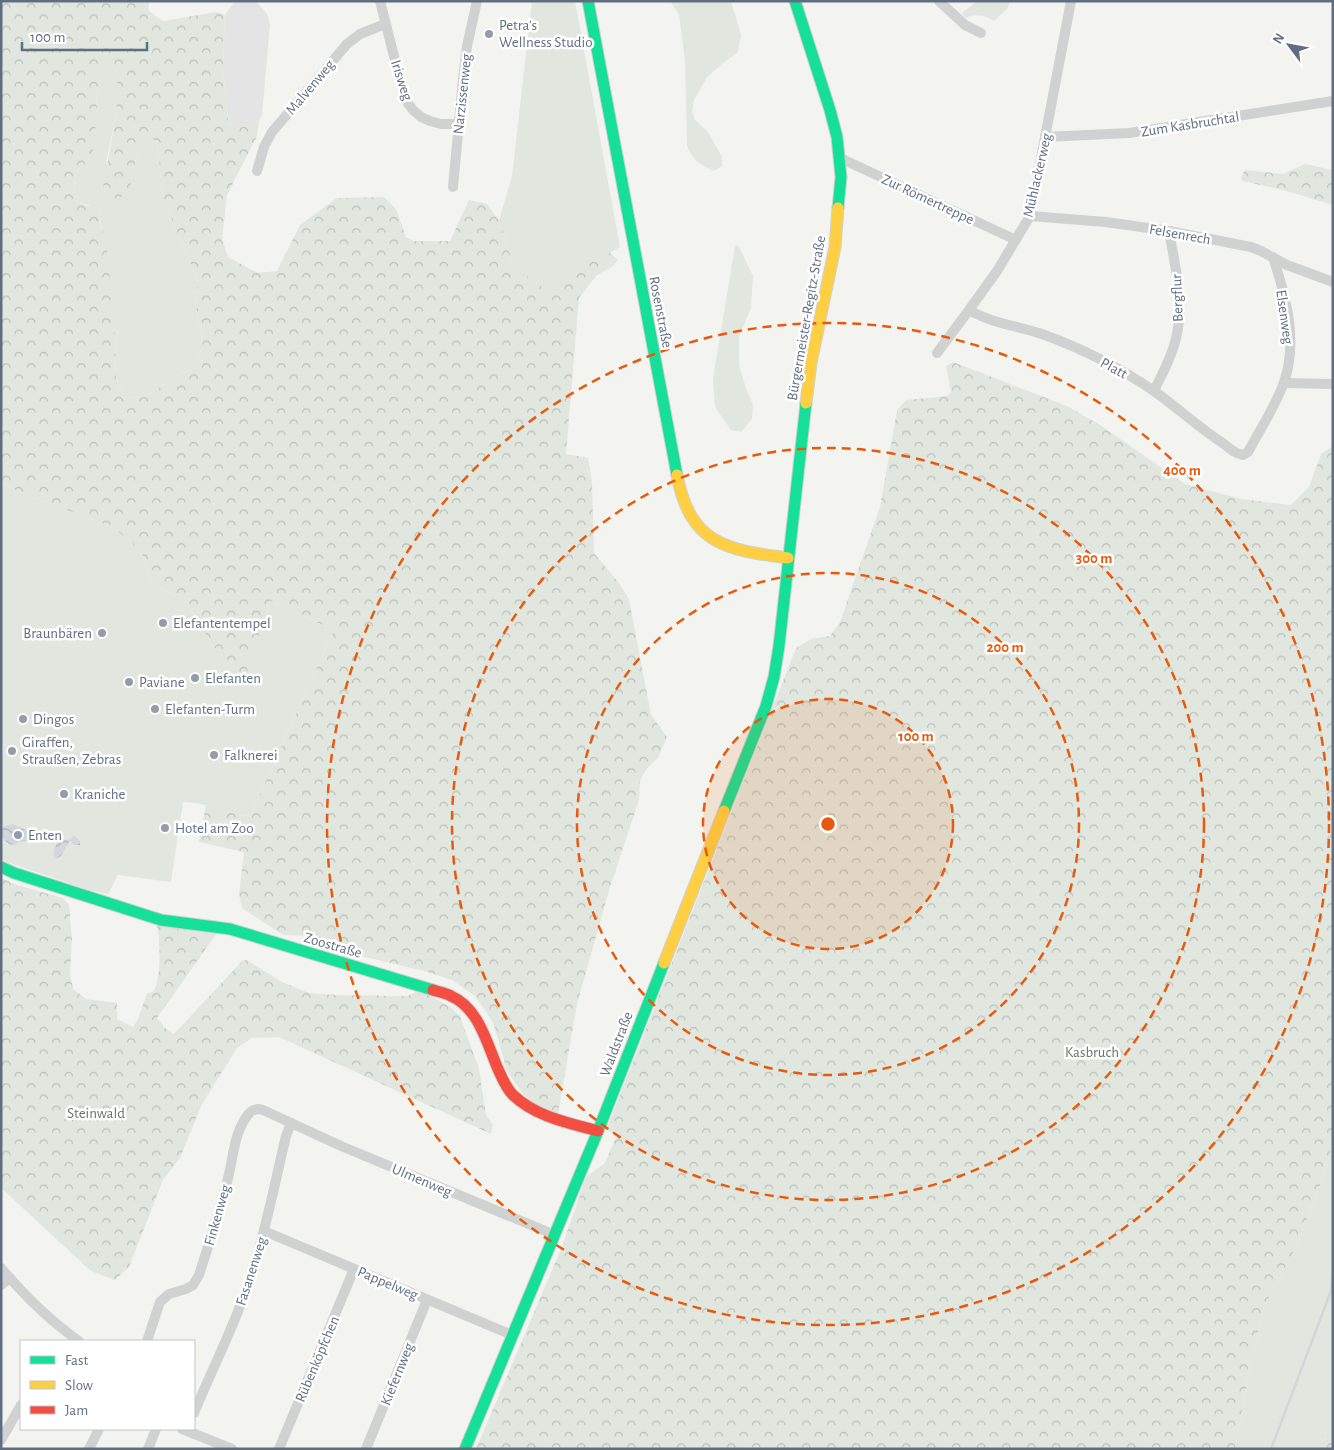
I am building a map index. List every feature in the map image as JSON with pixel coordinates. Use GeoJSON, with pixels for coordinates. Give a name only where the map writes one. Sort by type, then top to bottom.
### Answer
{"type":"FeatureCollection","features":[{"type":"Feature","properties":{"kind":"street","name":"Irisweg"},"geometry":{"type":"LineString","coordinates":[[380,1],[403,90],[412,110],[430,121],[441,124],[459,124]]}},
{"type":"Feature","properties":{"kind":"street","name":"Narzissenweg"},"geometry":{"type":"LineString","coordinates":[[453,187],[468,46],[477,1]]}},
{"type":"Feature","properties":{"kind":"street","name":"Rosenstraße"},"geometry":{"type":"LineString","coordinates":[[588,1],[676,474],[685,506],[694,523],[702,532],[724,546],[740,551],[788,558]]}},
{"type":"Feature","properties":{"kind":"street","name":"Bürgermeister-Regitz-Straße"},"geometry":{"type":"LineString","coordinates":[[779,646],[810,363],[836,240],[841,177],[840,158],[828,105],[795,1]]}},
{"type":"Feature","properties":{"kind":"street"},"geometry":{"type":"LineString","coordinates":[[939,1],[966,24],[981,33]]}},
{"type":"Feature","properties":{"kind":"street","name":"Mühlackerweg"},"geometry":{"type":"LineString","coordinates":[[936,353],[997,271],[1030,216],[1071,1]]}},
{"type":"Feature","properties":{"kind":"street","name":"Malvenweg"},"geometry":{"type":"LineString","coordinates":[[258,171],[264,148],[272,132],[340,51],[360,34],[385,24]]}},
{"type":"Feature","properties":{"kind":"street","name":"Zum Kasbruchtal"},"geometry":{"type":"LineString","coordinates":[[1046,137],[1137,132],[1333,101]]}},
{"type":"Feature","properties":{"kind":"street","name":"Zur Römertreppe"},"geometry":{"type":"LineString","coordinates":[[840,158],[1016,240]]}},
{"type":"Feature","properties":{"kind":"street","name":"Felsenrech"},"geometry":{"type":"LineString","coordinates":[[1030,216],[1106,222],[1170,231],[1251,247],[1287,265],[1328,280]]}},
{"type":"Feature","properties":{"kind":"street","name":"Bergflur"},"geometry":{"type":"LineString","coordinates":[[1154,391],[1169,360],[1180,316],[1180,294],[1170,231]]}},
{"type":"Feature","properties":{"kind":"street","name":"Elsenweg"},"geometry":{"type":"LineString","coordinates":[[1244,455],[1248,452],[1271,411],[1284,383],[1290,351],[1290,330],[1286,301],[1273,257]]}},
{"type":"Feature","properties":{"kind":"street","name":"Platt"},"geometry":{"type":"LineString","coordinates":[[969,310],[984,317],[1066,343],[1112,366],[1154,391],[1218,440],[1238,454],[1244,455]]}},
{"type":"Feature","properties":{"kind":"street"},"geometry":{"type":"LineString","coordinates":[[1284,383],[1333,384]]}},
{"type":"Feature","properties":{"kind":"street","name":"Waldstraße"},"geometry":{"type":"LineString","coordinates":[[465,1449],[598,1131],[766,706],[774,677],[779,646]]}},
{"type":"Feature","properties":{"kind":"street","name":"Zoostraße"},"geometry":{"type":"LineString","coordinates":[[1,867],[14,874],[147,916],[236,931],[452,996],[466,1006],[474,1016],[485,1036],[503,1083],[513,1095],[526,1106],[542,1114],[598,1131]]}},
{"type":"Feature","properties":{"kind":"street","name":"Finkenweg"},"geometry":{"type":"LineString","coordinates":[[147,1340],[160,1302],[169,1294],[192,1285],[199,1275],[227,1181],[238,1132],[246,1117],[251,1111],[258,1108],[291,1123]]}},
{"type":"Feature","properties":{"kind":"street","name":"Fasanenweg"},"geometry":{"type":"LineString","coordinates":[[195,1409],[252,1276],[286,1136],[291,1123]]}},
{"type":"Feature","properties":{"kind":"street","name":"Ulmenweg"},"geometry":{"type":"LineString","coordinates":[[291,1123],[554,1236]]}},
{"type":"Feature","properties":{"kind":"street","name":"Pappelweg"},"geometry":{"type":"LineString","coordinates":[[264,1232],[512,1335]]}},
{"type":"Feature","properties":{"kind":"street"},"geometry":{"type":"LineString","coordinates":[[1,1268],[48,1317],[78,1340]]}},
{"type":"Feature","properties":{"kind":"street","name":"Rübenköpfchen"},"geometry":{"type":"LineString","coordinates":[[279,1449],[354,1269]]}},
{"type":"Feature","properties":{"kind":"street"},"geometry":{"type":"LineString","coordinates":[[1,1285],[10,1278]]}},
{"type":"Feature","properties":{"kind":"street","name":"Kiefernweg"},"geometry":{"type":"LineString","coordinates":[[366,1449],[427,1300]]}},
{"type":"Feature","properties":{"kind":"street"},"geometry":{"type":"LineString","coordinates":[[59,1340],[64,1331]]}},
{"type":"Feature","properties":{"kind":"street"},"geometry":{"type":"LineString","coordinates":[[1,1440],[20,1407]]}},
{"type":"Feature","properties":{"kind":"street"},"geometry":{"type":"LineString","coordinates":[[89,1449],[98,1430]]}},
{"type":"Feature","properties":{"kind":"street"},"geometry":{"type":"LineString","coordinates":[[148,1449],[156,1430]]}},
{"type":"Feature","properties":{"kind":"street"},"geometry":{"type":"LineString","coordinates":[[187,1430],[232,1449]]}},
{"type":"Feature","properties":{"kind":"shaded area"},"geometry":{"type":"Polygon","coordinates":[[[236,1],[256,1],[267,14],[270,25],[262,115],[255,124],[242,128],[233,127],[228,121],[223,67],[225,15],[236,1]]]}},
{"type":"Feature","properties":{"kind":"green space"},"geometry":{"type":"Polygon","coordinates":[[[1,1],[149,1],[149,11],[163,21],[217,12],[225,15],[223,67],[228,121],[233,127],[240,127],[250,126],[259,121],[257,136],[227,195],[222,239],[228,257],[258,273],[277,271],[300,225],[337,198],[384,197],[396,209],[406,237],[414,241],[450,241],[469,200],[487,204],[499,220],[514,267],[547,290],[574,265],[610,253],[618,260],[613,266],[596,276],[579,298],[566,454],[588,458],[592,483],[594,553],[619,583],[629,599],[651,715],[667,737],[658,758],[647,768],[640,781],[639,800],[610,887],[577,1004],[558,1114],[541,1108],[524,1095],[507,1071],[493,1022],[475,996],[452,980],[424,971],[340,951],[306,936],[283,935],[242,908],[239,894],[244,852],[199,842],[206,805],[244,816],[251,814],[334,630],[271,601],[244,681],[238,671],[213,646],[186,602],[151,582],[141,551],[113,527],[26,495],[1,483],[1,1]],[[114,65],[103,70],[96,92],[97,107],[94,149],[89,160],[76,173],[74,189],[77,202],[88,206],[93,204],[99,208],[107,250],[115,333],[116,378],[123,395],[130,398],[144,397],[176,377],[196,360],[203,347],[196,306],[198,281],[163,199],[157,141],[146,136],[139,139],[130,187],[119,200],[108,194],[103,188],[116,105],[117,74],[114,65]]]}},
{"type":"Feature","properties":{"kind":"green space"},"geometry":{"type":"Polygon","coordinates":[[[532,1],[575,1],[620,247],[610,253],[574,266],[547,290],[514,267],[499,220],[512,176],[532,1]]]}},
{"type":"Feature","properties":{"kind":"green space"},"geometry":{"type":"Polygon","coordinates":[[[670,1],[731,1],[741,35],[738,52],[707,77],[694,100],[692,111],[695,120],[708,132],[722,157],[722,166],[714,171],[697,161],[687,145],[685,61],[679,14],[670,1]]]}},
{"type":"Feature","properties":{"kind":"green space"},"geometry":{"type":"Polygon","coordinates":[[[977,1],[1010,1],[1008,8],[994,21],[980,15],[966,18],[962,13],[977,1]]]}},
{"type":"Feature","properties":{"kind":"green space"},"geometry":{"type":"Polygon","coordinates":[[[114,65],[118,85],[117,99],[106,164],[134,169],[139,138],[146,136],[157,141],[163,199],[198,281],[196,306],[203,347],[196,360],[176,377],[144,397],[130,398],[123,395],[116,378],[115,333],[99,208],[77,202],[74,189],[76,173],[89,160],[97,107],[96,92],[103,69],[114,65]]]}},
{"type":"Feature","properties":{"kind":"green space"},"geometry":{"type":"Polygon","coordinates":[[[1305,164],[1333,170],[1333,205],[1283,190],[1242,181],[1241,177],[1245,170],[1283,174],[1305,164]]]}},
{"type":"Feature","properties":{"kind":"green space"},"geometry":{"type":"Polygon","coordinates":[[[737,245],[753,276],[751,308],[739,337],[739,365],[753,405],[752,419],[741,432],[731,430],[715,407],[713,379],[735,246],[737,245]]]}},
{"type":"Feature","properties":{"kind":"green space","name":"Kasbruch"},"geometry":{"type":"Polygon","coordinates":[[[953,362],[1067,406],[1100,425],[1185,484],[1241,499],[1291,505],[1309,487],[1321,454],[1333,446],[1333,1143],[1321,1183],[1295,1249],[1264,1307],[1250,1365],[1235,1449],[476,1449],[561,1249],[586,1177],[605,1163],[616,1137],[607,1128],[796,648],[811,639],[830,636],[840,622],[880,507],[897,410],[906,400],[947,396],[951,392],[946,366],[953,362]]]}},
{"type":"Feature","properties":{"kind":"green space"},"geometry":{"type":"Polygon","coordinates":[[[1,483],[26,495],[113,527],[141,551],[151,582],[186,602],[213,646],[238,671],[244,680],[271,601],[334,630],[251,814],[244,816],[202,804],[183,802],[171,882],[118,875],[108,894],[89,890],[1,860],[1,483]]]}},
{"type":"Feature","properties":{"kind":"green space","name":"Steinwald"},"geometry":{"type":"Polygon","coordinates":[[[1,878],[17,885],[63,898],[69,905],[72,939],[70,973],[73,989],[86,999],[117,1003],[117,1019],[133,1027],[138,1019],[147,993],[153,992],[158,978],[159,941],[157,926],[159,923],[217,933],[157,1018],[165,1028],[174,1034],[242,961],[247,960],[282,982],[309,993],[407,996],[416,992],[430,996],[449,1006],[460,1016],[479,1069],[486,1115],[493,1125],[491,1134],[279,1037],[252,1038],[237,1048],[202,1104],[180,1158],[163,1180],[129,1267],[115,1280],[91,1271],[1,1188],[1,878]]]}},
{"type":"Feature","properties":{"kind":"green space"},"geometry":{"type":"Polygon","coordinates":[[[1333,1143],[1333,1449],[1235,1449],[1250,1365],[1264,1307],[1295,1249],[1321,1183],[1333,1143]]]}},
{"type":"Feature","properties":{"kind":"green space"},"geometry":{"type":"Polygon","coordinates":[[[1333,1421],[1333,1449],[1316,1449],[1319,1441],[1333,1421]]]}},
{"type":"Feature","properties":{"kind":"water","name":"Enten"},"geometry":{"type":"Polygon","coordinates":[[[13,824],[35,836],[37,841],[25,841],[14,845],[9,844],[2,838],[1,829],[13,824]]]}},
{"type":"Feature","properties":{"kind":"water"},"geometry":{"type":"Polygon","coordinates":[[[73,836],[80,841],[80,845],[74,845],[71,841],[61,856],[57,858],[54,856],[55,847],[59,840],[71,839],[73,836]]]}},
{"type":"Feature","properties":{"kind":"waterway"},"geometry":{"type":"LineString","coordinates":[[1271,1449],[1331,1291],[1333,1276]]}},
{"type":"Feature","properties":{"kind":"traffic: fast"},"geometry":{"type":"LineString","coordinates":[[588,1],[677,475]]}},
{"type":"Feature","properties":{"kind":"traffic: fast"},"geometry":{"type":"LineString","coordinates":[[795,1],[837,137],[841,177],[838,208]]}},
{"type":"Feature","properties":{"kind":"traffic: fast"},"geometry":{"type":"LineString","coordinates":[[724,811],[766,706],[774,677],[806,403]]}},
{"type":"Feature","properties":{"kind":"traffic: fast"},"geometry":{"type":"LineString","coordinates":[[1,867],[14,873],[161,920],[230,929],[433,990]]}},
{"type":"Feature","properties":{"kind":"traffic: fast"},"geometry":{"type":"LineString","coordinates":[[465,1449],[598,1131],[664,963]]}},
{"type":"Feature","properties":{"kind":"traffic: slow"},"geometry":{"type":"LineString","coordinates":[[806,403],[811,363],[835,247],[838,208]]}},
{"type":"Feature","properties":{"kind":"traffic: slow"},"geometry":{"type":"LineString","coordinates":[[677,475],[683,498],[691,516],[701,529],[714,539],[746,551],[788,558]]}},
{"type":"Feature","properties":{"kind":"traffic: slow"},"geometry":{"type":"LineString","coordinates":[[664,963],[724,811]]}},
{"type":"Feature","properties":{"kind":"traffic: jam"},"geometry":{"type":"LineString","coordinates":[[433,990],[451,996],[469,1009],[481,1028],[508,1089],[522,1103],[542,1114],[598,1131]]}},
{"type":"Feature","properties":{"kind":"place","name":"Petra's Wellness Studio"},"geometry":{"type":"Point","coordinates":[489,34]}},
{"type":"Feature","properties":{"kind":"place","name":"Elefantentempel"},"geometry":{"type":"Point","coordinates":[163,623]}},
{"type":"Feature","properties":{"kind":"place","name":"Braunbären"},"geometry":{"type":"Point","coordinates":[102,633]}},
{"type":"Feature","properties":{"kind":"place","name":"Elefanten"},"geometry":{"type":"Point","coordinates":[195,678]}},
{"type":"Feature","properties":{"kind":"place","name":"Paviane"},"geometry":{"type":"Point","coordinates":[129,682]}},
{"type":"Feature","properties":{"kind":"place","name":"Elefanten-Turm"},"geometry":{"type":"Point","coordinates":[155,709]}},
{"type":"Feature","properties":{"kind":"place","name":"Dingos"},"geometry":{"type":"Point","coordinates":[23,719]}},
{"type":"Feature","properties":{"kind":"place","name":"Giraffen, Straußen, Zebras"},"geometry":{"type":"Point","coordinates":[12,751]}},
{"type":"Feature","properties":{"kind":"place","name":"Falknerei"},"geometry":{"type":"Point","coordinates":[214,755]}},
{"type":"Feature","properties":{"kind":"place","name":"Kraniche"},"geometry":{"type":"Point","coordinates":[64,794]}},
{"type":"Feature","properties":{"kind":"place","name":"Hotel am Zoo"},"geometry":{"type":"Point","coordinates":[165,828]}},
{"type":"Feature","properties":{"kind":"place","name":"Enten"},"geometry":{"type":"Point","coordinates":[18,835]}}]}
